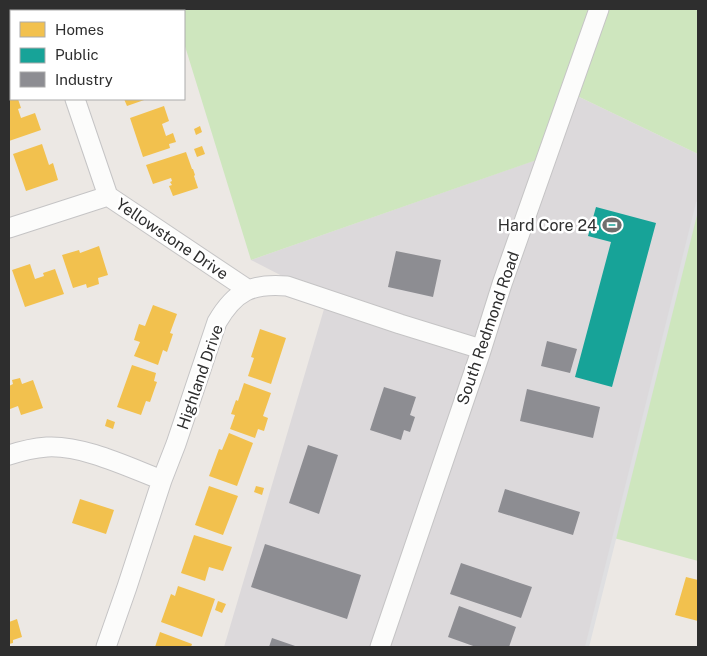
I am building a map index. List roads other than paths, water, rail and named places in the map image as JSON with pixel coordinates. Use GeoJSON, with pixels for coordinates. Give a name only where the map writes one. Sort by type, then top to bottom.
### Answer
{"type":"FeatureCollection","features":[{"type":"Feature","properties":{"kind":"street","name":"South Redmond Road"},"geometry":{"type":"LineString","coordinates":[[380,647],[502,284],[598,9]]}},
{"type":"Feature","properties":{"kind":"street","name":"Yellowstone Drive"},"geometry":{"type":"LineString","coordinates":[[75,100],[108,196],[247,289]]}},
{"type":"Feature","properties":{"kind":"street"},"geometry":{"type":"LineString","coordinates":[[9,228],[108,196]]}},
{"type":"Feature","properties":{"kind":"street"},"geometry":{"type":"LineString","coordinates":[[247,289],[272,284],[287,286],[481,349]]}},
{"type":"Feature","properties":{"kind":"street","name":"Highland Drive"},"geometry":{"type":"LineString","coordinates":[[106,647],[217,322],[223,312],[247,289]]}},
{"type":"Feature","properties":{"kind":"street"},"geometry":{"type":"LineString","coordinates":[[9,454],[48,447],[70,448],[102,457],[162,480]]}},
{"type":"Feature","properties":{"kind":"railway"},"geometry":{"type":"LineString","coordinates":[[587,647],[698,203]]}},
{"type":"Feature","properties":{"kind":"place","name":"Hard Core 24"},"geometry":{"type":"Point","coordinates":[612,225]}}]}
